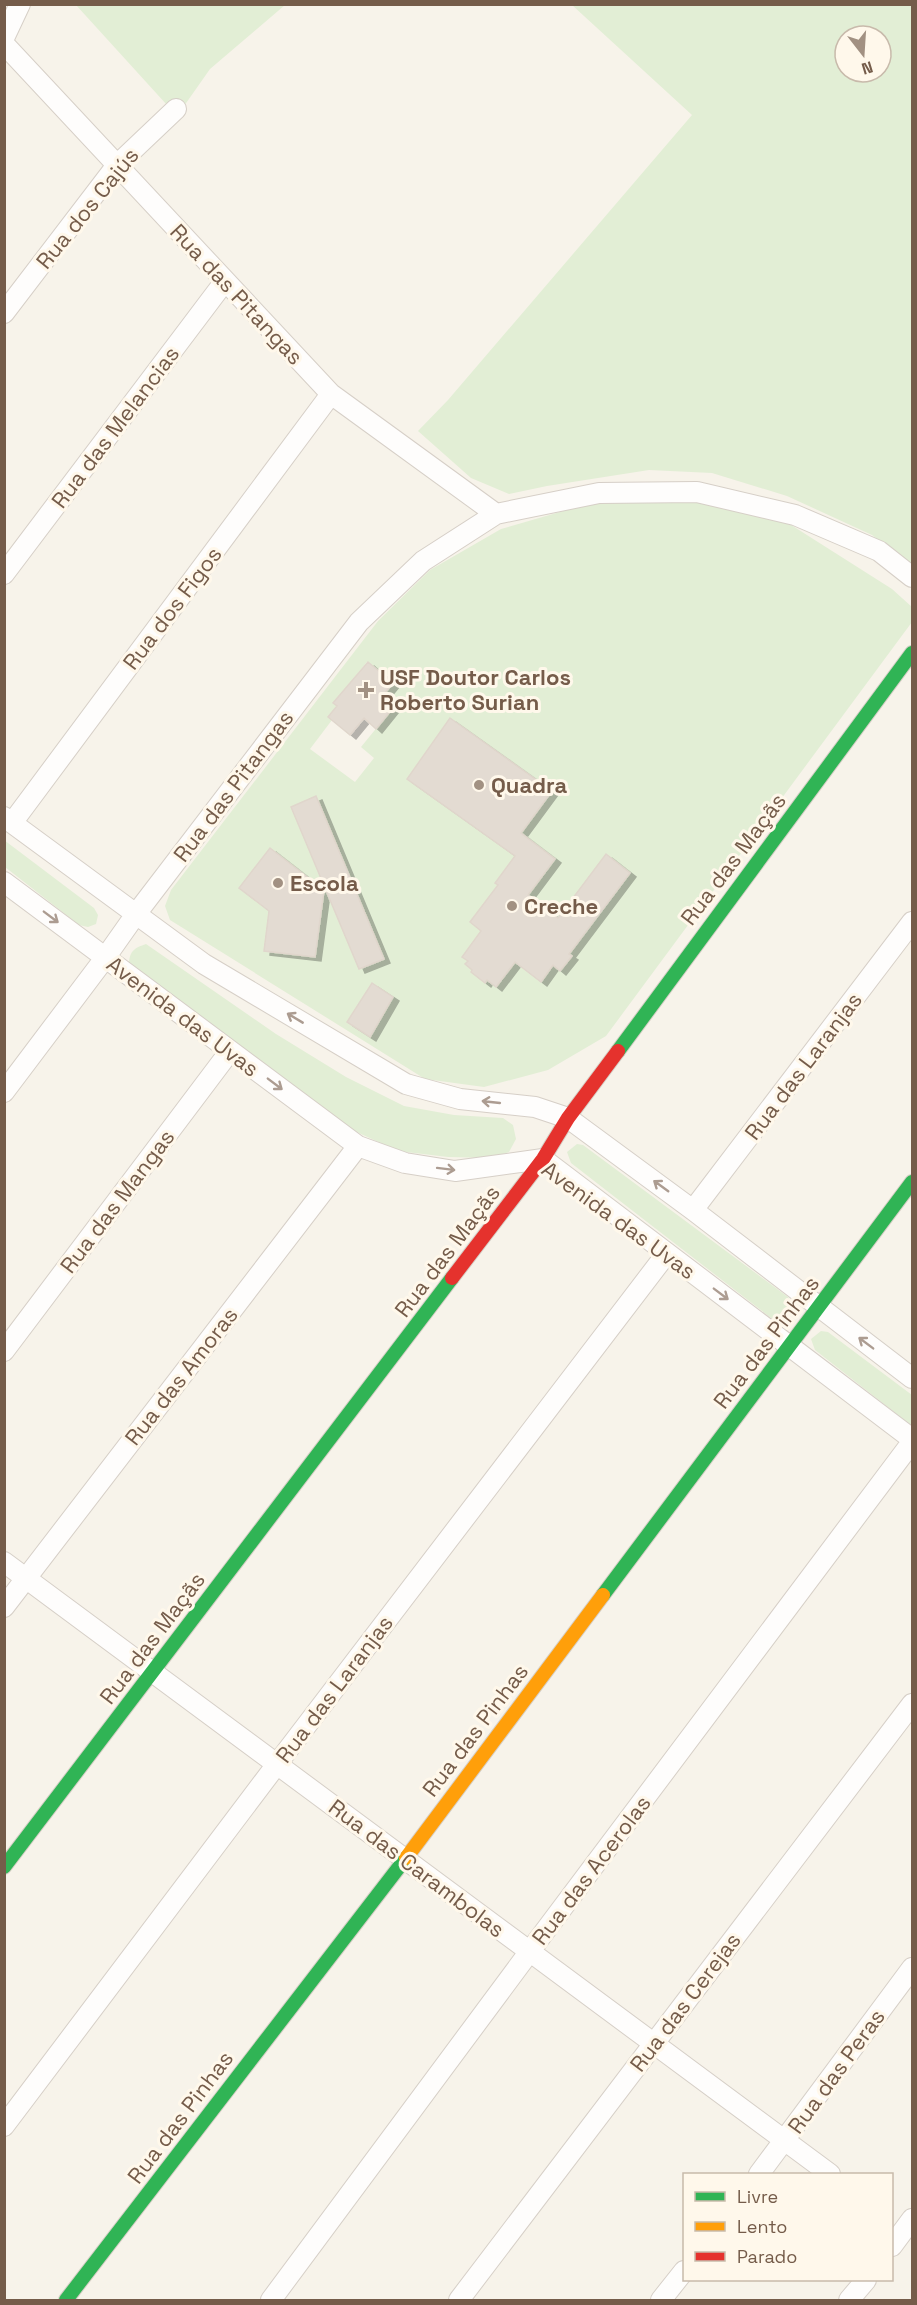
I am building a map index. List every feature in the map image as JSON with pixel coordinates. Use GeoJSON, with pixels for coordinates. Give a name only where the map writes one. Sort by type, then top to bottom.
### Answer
{"type":"FeatureCollection","features":[{"type":"Feature","properties":{"kind":"street"},"geometry":{"type":"LineString","coordinates":[[4,38],[20,4]]}},
{"type":"Feature","properties":{"kind":"street","name":"Rua das Pitangas"},"geometry":{"type":"LineString","coordinates":[[4,44],[331,394],[496,514]]}},
{"type":"Feature","properties":{"kind":"street","name":"Rua dos Cajús"},"geometry":{"type":"LineString","coordinates":[[4,313],[117,165],[176,109]]}},
{"type":"Feature","properties":{"kind":"street","name":"Rua das Melancias"},"geometry":{"type":"LineString","coordinates":[[4,574],[225,281]]}},
{"type":"Feature","properties":{"kind":"street","name":"Rua dos Figos"},"geometry":{"type":"LineString","coordinates":[[8,820],[331,394]]}},
{"type":"Feature","properties":{"kind":"street","name":"Rua das Pitangas"},"geometry":{"type":"LineString","coordinates":[[4,1092],[136,914],[359,622],[423,561],[496,514],[599,494],[697,492],[795,515],[879,551],[912,577]]}},
{"type":"Feature","properties":{"kind":"street","name":"Rua das Maçãs"},"geometry":{"type":"LineString","coordinates":[[4,1867],[543,1159],[568,1118],[912,653]]}},
{"type":"Feature","properties":{"kind":"street"},"geometry":{"type":"LineString","coordinates":[[8,820],[204,964],[406,1084],[460,1099],[535,1107],[568,1118],[693,1210],[912,1378]]}},
{"type":"Feature","properties":{"kind":"street","name":"Avenida das Uvas"},"geometry":{"type":"LineString","coordinates":[[4,882],[358,1146],[405,1163],[455,1171],[543,1159],[912,1441]]}},
{"type":"Feature","properties":{"kind":"street","name":"Rua das Laranjas"},"geometry":{"type":"LineString","coordinates":[[693,1210],[912,922]]}},
{"type":"Feature","properties":{"kind":"street","name":"Rua das Mangas"},"geometry":{"type":"LineString","coordinates":[[4,1351],[231,1051]]}},
{"type":"Feature","properties":{"kind":"street","name":"Rua das Amoras"},"geometry":{"type":"LineString","coordinates":[[4,1607],[358,1146]]}},
{"type":"Feature","properties":{"kind":"street","name":"Rua das Pinhas"},"geometry":{"type":"LineString","coordinates":[[66,2301],[405,1859],[912,1182]]}},
{"type":"Feature","properties":{"kind":"street","name":"Rua das Laranjas"},"geometry":{"type":"LineString","coordinates":[[4,2126],[667,1253]]}},
{"type":"Feature","properties":{"kind":"street","name":"Rua das Acerolas"},"geometry":{"type":"LineString","coordinates":[[271,2301],[912,1441]]}},
{"type":"Feature","properties":{"kind":"street","name":"Rua das Carambolas"},"geometry":{"type":"LineString","coordinates":[[4,1562],[827,2173]]}},
{"type":"Feature","properties":{"kind":"street","name":"Rua das Cerejas"},"geometry":{"type":"LineString","coordinates":[[459,2301],[912,1704]]}},
{"type":"Feature","properties":{"kind":"street","name":"Rua das Peras"},"geometry":{"type":"LineString","coordinates":[[761,2173],[912,1968]]}},
{"type":"Feature","properties":{"kind":"street"},"geometry":{"type":"LineString","coordinates":[[893,2243],[905,2226]]}},
{"type":"Feature","properties":{"kind":"street"},"geometry":{"type":"LineString","coordinates":[[661,2301],[683,2272]]}},
{"type":"Feature","properties":{"kind":"street"},"geometry":{"type":"LineString","coordinates":[[849,2301],[865,2281]]}},
{"type":"Feature","properties":{"kind":"green space"},"geometry":{"type":"Polygon","coordinates":[[[76,5],[285,5],[210,69],[177,116],[76,5]]]}},
{"type":"Feature","properties":{"kind":"green space"},"geometry":{"type":"Polygon","coordinates":[[[572,5],[912,5],[912,566],[872,535],[787,496],[712,473],[649,470],[509,494],[471,478],[418,431],[448,400],[692,115],[572,5]]]}},
{"type":"Feature","properties":{"kind":"green space"},"geometry":{"type":"Polygon","coordinates":[[[693,499],[788,523],[892,589],[912,607],[912,622],[606,1036],[548,1070],[484,1087],[425,1079],[170,920],[165,906],[171,890],[378,621],[430,570],[501,529],[591,503],[693,499]],[[367,662],[334,703],[337,706],[332,720],[310,749],[355,782],[374,758],[361,747],[392,709],[380,699],[394,680],[383,672],[377,680],[378,670],[367,662]]]}},
{"type":"Feature","properties":{"kind":"green space"},"geometry":{"type":"Polygon","coordinates":[[[4,840],[94,908],[98,915],[96,924],[88,927],[79,925],[5,867],[4,840]]]}},
{"type":"Feature","properties":{"kind":"green space"},"geometry":{"type":"Polygon","coordinates":[[[146,944],[276,1034],[346,1077],[404,1106],[454,1115],[503,1118],[513,1125],[516,1139],[509,1152],[491,1158],[448,1157],[398,1151],[337,1123],[129,963],[134,950],[146,944]]]}},
{"type":"Feature","properties":{"kind":"green space"},"geometry":{"type":"Polygon","coordinates":[[[577,1144],[583,1145],[788,1297],[790,1306],[787,1313],[784,1316],[771,1318],[571,1163],[567,1152],[577,1144]]]}},
{"type":"Feature","properties":{"kind":"green space"},"geometry":{"type":"Polygon","coordinates":[[[821,1331],[828,1332],[912,1395],[912,1426],[815,1350],[811,1339],[821,1331]]]}},
{"type":"Feature","properties":{"kind":"building","name":"USF Doutor Carlos Roberto Surian"},"geometry":{"type":"Polygon","coordinates":[[[368,662],[393,683],[380,699],[392,709],[376,729],[364,718],[350,735],[328,717],[337,706],[333,703],[368,662]]]}},
{"type":"Feature","properties":{"kind":"building"},"geometry":{"type":"Polygon","coordinates":[[[450,718],[552,791],[521,833],[555,859],[528,895],[558,918],[606,854],[630,873],[569,954],[572,956],[560,971],[553,965],[541,982],[515,962],[496,987],[487,980],[485,983],[471,972],[472,970],[465,964],[468,961],[462,957],[481,931],[470,922],[498,885],[495,883],[515,856],[407,779],[450,718]]]}},
{"type":"Feature","properties":{"kind":"building"},"geometry":{"type":"Polygon","coordinates":[[[316,796],[384,959],[359,969],[291,807],[316,796]]]}},
{"type":"Feature","properties":{"kind":"building"},"geometry":{"type":"Polygon","coordinates":[[[270,848],[324,890],[315,957],[264,951],[269,911],[239,888],[270,848]]]}},
{"type":"Feature","properties":{"kind":"building"},"geometry":{"type":"Polygon","coordinates":[[[372,983],[393,997],[370,1037],[347,1022],[372,983]]]}},
{"type":"Feature","properties":{"kind":"traffic: fast"},"geometry":{"type":"LineString","coordinates":[[618,1051],[912,653]]}},
{"type":"Feature","properties":{"kind":"traffic: fast"},"geometry":{"type":"LineString","coordinates":[[603,1595],[912,1182]]}},
{"type":"Feature","properties":{"kind":"traffic: fast"},"geometry":{"type":"LineString","coordinates":[[4,1867],[452,1278]]}},
{"type":"Feature","properties":{"kind":"traffic: fast"},"geometry":{"type":"LineString","coordinates":[[66,2300],[406,1858]]}},
{"type":"Feature","properties":{"kind":"traffic: slow"},"geometry":{"type":"LineString","coordinates":[[406,1858],[603,1595]]}},
{"type":"Feature","properties":{"kind":"traffic: jam"},"geometry":{"type":"LineString","coordinates":[[452,1278],[543,1159],[568,1118],[618,1051]]}},
{"type":"Feature","properties":{"kind":"place","name":"USF Doutor Carlos Roberto Surian"},"geometry":{"type":"Point","coordinates":[366,690]}},
{"type":"Feature","properties":{"kind":"place","name":"Quadra"},"geometry":{"type":"Point","coordinates":[479,785]}},
{"type":"Feature","properties":{"kind":"place","name":"Escola"},"geometry":{"type":"Point","coordinates":[278,883]}},
{"type":"Feature","properties":{"kind":"place","name":"Creche"},"geometry":{"type":"Point","coordinates":[512,906]}}]}
